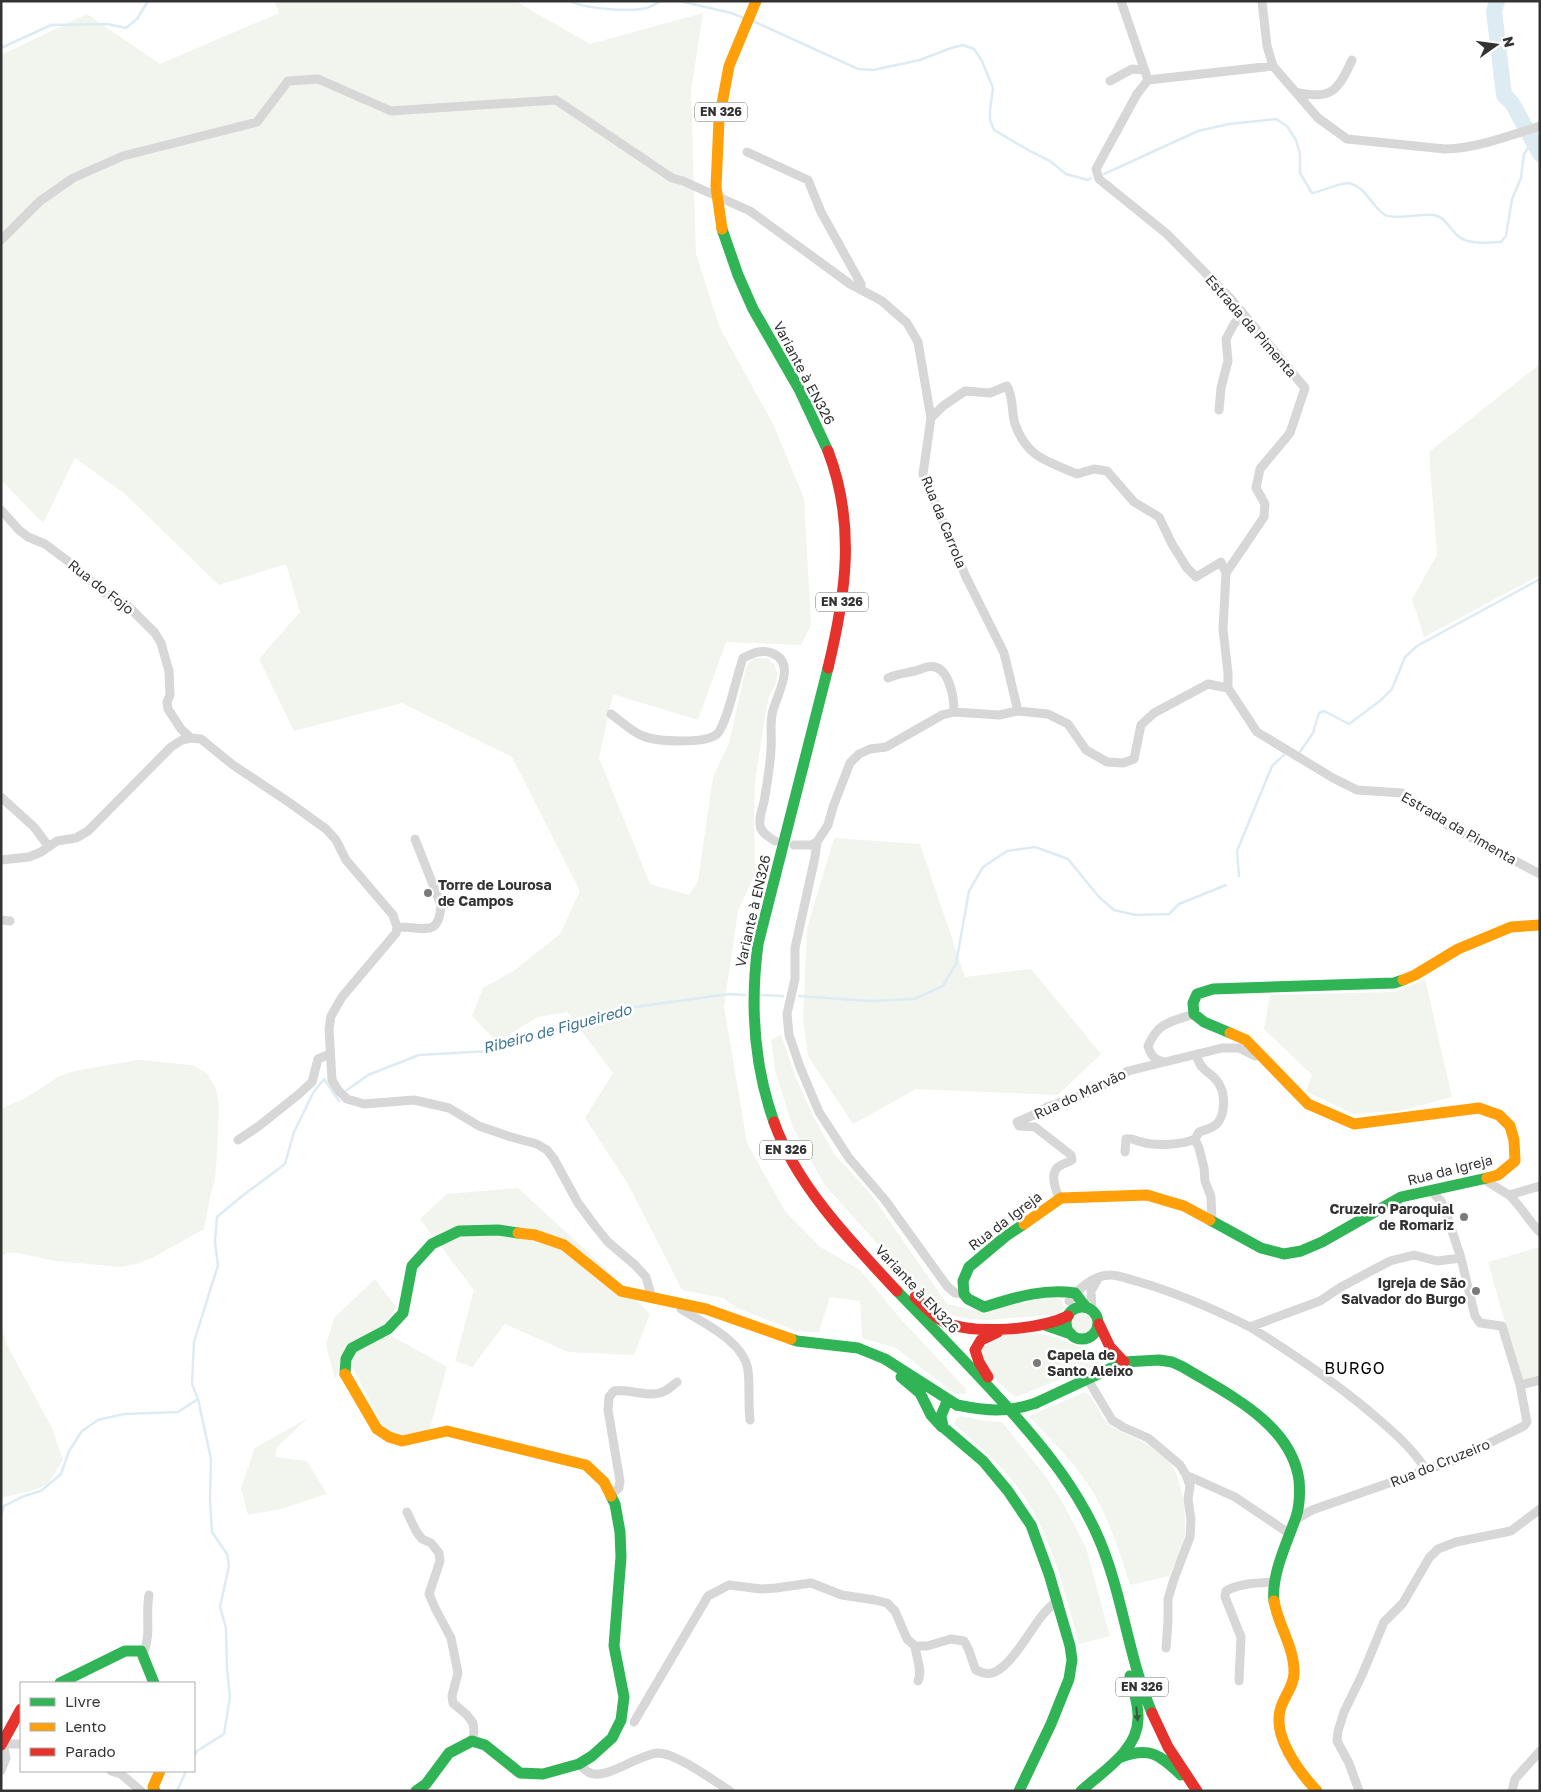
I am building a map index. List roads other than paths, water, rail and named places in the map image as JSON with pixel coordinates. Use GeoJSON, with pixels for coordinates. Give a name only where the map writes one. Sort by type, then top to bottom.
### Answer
{"type":"FeatureCollection","features":[{"type":"Feature","properties":{"kind":"main road","name":"Variante à EN326"},"geometry":{"type":"LineString","coordinates":[[756,1],[729,66],[719,120],[716,187],[722,228],[735,270],[759,321],[811,411],[834,465],[843,506],[847,545],[846,581],[840,616],[807,757],[758,944],[754,970],[753,1028],[766,1101],[786,1149],[805,1182],[831,1217],[880,1272],[1002,1401],[1049,1455],[1078,1497],[1100,1540],[1114,1580],[1134,1661],[1153,1718],[1168,1746],[1195,1788]]}},
{"type":"Feature","properties":{"kind":"main road"},"geometry":{"type":"LineString","coordinates":[[1194,1014],[1193,1003],[1197,994],[1213,989],[1394,983],[1414,975],[1458,948],[1511,927],[1540,925]]}},
{"type":"Feature","properties":{"kind":"main road","name":"Rua da Igreja"},"geometry":{"type":"LineString","coordinates":[[964,1294],[964,1280],[969,1267],[1006,1236],[1060,1199],[1147,1195],[1184,1206],[1261,1248],[1284,1254],[1301,1251],[1322,1242],[1401,1197],[1498,1175],[1515,1161],[1515,1140],[1510,1124],[1495,1112],[1480,1108],[1354,1124],[1308,1104],[1246,1040],[1204,1022],[1194,1014]]}},
{"type":"Feature","properties":{"kind":"main road"},"geometry":{"type":"LineString","coordinates":[[416,1791],[426,1784],[449,1753],[472,1741],[485,1745],[520,1773],[543,1774],[579,1764],[592,1756],[612,1738],[620,1720],[624,1697],[614,1646],[614,1619],[622,1557],[620,1532],[615,1504],[604,1482],[586,1465],[447,1431],[402,1441],[389,1437],[377,1429],[345,1374],[346,1359],[352,1348],[388,1329],[403,1313],[412,1266],[432,1244],[459,1231],[498,1230],[535,1236],[564,1245],[621,1291],[706,1309],[797,1341],[858,1348],[885,1359],[953,1402],[989,1412],[1006,1411],[1036,1403],[1124,1362],[1159,1360],[1172,1362],[1183,1367],[1246,1406],[1267,1423],[1287,1446],[1297,1468],[1300,1491],[1298,1512],[1272,1592],[1274,1605],[1292,1654],[1295,1669],[1291,1687],[1280,1710],[1280,1723],[1291,1756],[1301,1774],[1317,1791]]}},
{"type":"Feature","properties":{"kind":"main road"},"geometry":{"type":"LineString","coordinates":[[880,1272],[908,1291],[935,1316],[945,1322],[986,1330],[1044,1325],[1071,1334],[1078,1339],[1088,1338],[1110,1347]]}},
{"type":"Feature","properties":{"kind":"main road"},"geometry":{"type":"LineString","coordinates":[[964,1294],[968,1299],[984,1307],[1019,1297],[1056,1290],[1065,1295],[1071,1305],[1066,1326],[1071,1334]]}},
{"type":"Feature","properties":{"kind":"main road"},"geometry":{"type":"LineString","coordinates":[[1044,1325],[1071,1305],[1088,1308],[1098,1318],[1110,1347],[1124,1362]]}},
{"type":"Feature","properties":{"kind":"main road"},"geometry":{"type":"LineString","coordinates":[[1088,1338],[1095,1333],[1099,1324]]}},
{"type":"Feature","properties":{"kind":"main road"},"geometry":{"type":"LineString","coordinates":[[1002,1401],[979,1363],[975,1351],[976,1345],[981,1339],[1012,1327]]}},
{"type":"Feature","properties":{"kind":"main road"},"geometry":{"type":"LineString","coordinates":[[893,1365],[902,1378],[920,1393],[931,1415],[982,1461],[1008,1491],[1031,1525],[1058,1599],[1072,1660],[1069,1680],[1023,1787]]}},
{"type":"Feature","properties":{"kind":"main road"},"geometry":{"type":"LineString","coordinates":[[943,1427],[941,1416],[953,1402]]}},
{"type":"Feature","properties":{"kind":"main road"},"geometry":{"type":"LineString","coordinates":[[1081,1791],[1116,1759],[1135,1735],[1138,1723],[1119,1619],[1114,1580]]}},
{"type":"Feature","properties":{"kind":"main road"},"geometry":{"type":"LineString","coordinates":[[62,1682],[125,1651],[141,1651],[154,1682]]}},
{"type":"Feature","properties":{"kind":"main road"},"geometry":{"type":"LineString","coordinates":[[2,1744],[20,1711]]}},
{"type":"Feature","properties":{"kind":"main road"},"geometry":{"type":"LineString","coordinates":[[1116,1759],[1140,1751],[1149,1752],[1164,1760],[1195,1788]]}},
{"type":"Feature","properties":{"kind":"main road"},"geometry":{"type":"LineString","coordinates":[[155,1791],[153,1788],[160,1772]]}},
{"type":"Feature","properties":{"kind":"street"},"geometry":{"type":"LineString","coordinates":[[1121,1],[1148,80],[1273,66]]}},
{"type":"Feature","properties":{"kind":"street"},"geometry":{"type":"LineString","coordinates":[[1262,1],[1267,46],[1273,66],[1318,118],[1347,140],[1445,149],[1459,148],[1472,146],[1537,126]]}},
{"type":"Feature","properties":{"kind":"street"},"geometry":{"type":"LineString","coordinates":[[1296,92],[1317,95],[1331,92],[1340,85],[1352,60]]}},
{"type":"Feature","properties":{"kind":"street"},"geometry":{"type":"LineString","coordinates":[[1110,81],[1132,69],[1144,70]]}},
{"type":"Feature","properties":{"kind":"street","name":"Rua da Carrola"},"geometry":{"type":"LineString","coordinates":[[1,240],[40,201],[73,178],[123,156],[257,122],[288,81],[318,79],[392,111],[556,100],[672,178],[750,211],[850,284],[882,301],[907,323],[918,342],[931,418],[923,474],[966,576],[1004,653],[1018,711]]}},
{"type":"Feature","properties":{"kind":"street","name":"Estrada da Pimenta"},"geometry":{"type":"LineString","coordinates":[[1148,80],[1137,94],[1096,169],[1099,179],[1167,234],[1231,299],[1305,388],[1290,433],[1260,469],[1256,488],[1265,504],[1264,517],[1226,573],[1223,629],[1228,688],[1256,732],[1333,778],[1357,790],[1402,793],[1449,826],[1540,874]]}},
{"type":"Feature","properties":{"kind":"street"},"geometry":{"type":"LineString","coordinates":[[747,152],[808,180],[821,212],[861,284],[861,290]]}},
{"type":"Feature","properties":{"kind":"street"},"geometry":{"type":"LineString","coordinates":[[1220,410],[1222,388],[1228,361],[1226,339],[1234,324],[1243,314]]}},
{"type":"Feature","properties":{"kind":"street"},"geometry":{"type":"LineString","coordinates":[[931,418],[965,391],[990,393],[1007,386],[1012,395],[1015,423],[1026,446],[1039,458],[1077,474],[1094,469],[1107,471],[1134,502],[1159,518],[1187,568],[1196,577],[1222,562],[1226,573]]}},
{"type":"Feature","properties":{"kind":"street","name":"Rua do Fojo"},"geometry":{"type":"LineString","coordinates":[[1,510],[19,530],[28,537],[45,544],[105,593],[128,606],[155,633],[162,643],[168,671],[170,695],[167,702],[168,709],[181,729],[191,738]]}},
{"type":"Feature","properties":{"kind":"street"},"geometry":{"type":"LineString","coordinates":[[611,714],[643,736],[683,741],[708,740],[718,733],[724,722],[743,658],[753,652],[763,651],[774,654],[783,663],[785,674],[784,684],[774,705],[772,716],[768,780],[760,826],[766,835],[775,841]]}},
{"type":"Feature","properties":{"kind":"street"},"geometry":{"type":"LineString","coordinates":[[888,678],[928,666],[941,669],[946,676],[954,697],[954,712]]}},
{"type":"Feature","properties":{"kind":"street"},"geometry":{"type":"LineString","coordinates":[[964,1294],[954,1293],[947,1286],[885,1200],[849,1158],[819,1112],[788,1035],[787,1014],[794,979],[795,948],[816,857],[817,842],[828,825],[850,763],[859,754],[870,749],[886,747],[942,715],[954,712],[998,715],[1018,711],[1048,714],[1068,724],[1086,750],[1106,762],[1122,763],[1134,760],[1141,725],[1154,713],[1208,684],[1228,688]]}},
{"type":"Feature","properties":{"kind":"street"},"geometry":{"type":"LineString","coordinates":[[1,860],[29,857],[50,847],[57,841],[76,838],[88,831],[171,747],[182,740],[191,738],[201,739],[233,765],[290,802],[326,830],[336,840],[346,860],[393,916],[398,927],[396,933],[342,998],[331,1016],[329,1029],[332,1080],[338,1090],[347,1099],[364,1104],[414,1100],[449,1108],[479,1126],[537,1144],[554,1159],[578,1203],[608,1242],[636,1265],[646,1278],[652,1298]]}},
{"type":"Feature","properties":{"kind":"street"},"geometry":{"type":"LineString","coordinates":[[1,797],[34,827],[50,847]]}},
{"type":"Feature","properties":{"kind":"street"},"geometry":{"type":"LineString","coordinates":[[398,927],[433,928],[438,923],[441,912],[441,905],[415,839]]}},
{"type":"Feature","properties":{"kind":"street"},"geometry":{"type":"LineString","coordinates":[[794,844],[811,845],[817,842]]}},
{"type":"Feature","properties":{"kind":"street"},"geometry":{"type":"LineString","coordinates":[[1164,1062],[1156,1060],[1150,1055],[1148,1046],[1154,1033],[1159,1027],[1194,1014]]}},
{"type":"Feature","properties":{"kind":"street","name":"Rua do Marvão"},"geometry":{"type":"LineString","coordinates":[[1060,1199],[1057,1194],[1054,1174],[1057,1168],[1072,1160],[1071,1155],[1036,1127],[1019,1126],[1017,1122],[1047,1107],[1091,1092],[1128,1071],[1222,1048],[1239,1048],[1255,1056],[1261,1055]]}},
{"type":"Feature","properties":{"kind":"street"},"geometry":{"type":"LineString","coordinates":[[238,1140],[259,1126],[312,1082],[318,1059],[330,1054]]}},
{"type":"Feature","properties":{"kind":"street"},"geometry":{"type":"LineString","coordinates":[[1125,1152],[1126,1139],[1132,1138],[1143,1143],[1170,1144],[1188,1142],[1195,1139],[1198,1132],[1219,1122],[1224,1098],[1220,1084],[1198,1063],[1197,1055]]}},
{"type":"Feature","properties":{"kind":"street"},"geometry":{"type":"LineString","coordinates":[[1195,1139],[1204,1168],[1205,1182],[1211,1198],[1212,1221]]}},
{"type":"Feature","properties":{"kind":"street"},"geometry":{"type":"LineString","coordinates":[[1483,1179],[1508,1195],[1520,1206],[1528,1219],[1540,1232]]}},
{"type":"Feature","properties":{"kind":"street"},"geometry":{"type":"LineString","coordinates":[[1508,1195],[1540,1186]]}},
{"type":"Feature","properties":{"kind":"street"},"geometry":{"type":"LineString","coordinates":[[1431,1190],[1441,1201],[1447,1216],[1475,1316],[1480,1323],[1502,1326],[1520,1385],[1540,1380]]}},
{"type":"Feature","properties":{"kind":"street"},"geometry":{"type":"LineString","coordinates":[[1250,1327],[1320,1301],[1341,1287],[1390,1261],[1414,1255],[1437,1261],[1460,1258]]}},
{"type":"Feature","properties":{"kind":"street"},"geometry":{"type":"LineString","coordinates":[[1071,1305],[1082,1287],[1099,1277],[1109,1275],[1152,1286],[1250,1327],[1337,1385],[1406,1444],[1421,1460],[1426,1470]]}},
{"type":"Feature","properties":{"kind":"street"},"geometry":{"type":"LineString","coordinates":[[1088,1308],[1091,1291],[1099,1277]]}},
{"type":"Feature","properties":{"kind":"street"},"geometry":{"type":"LineString","coordinates":[[680,1303],[681,1309],[718,1332],[736,1346],[744,1358],[748,1368],[750,1420]]}},
{"type":"Feature","properties":{"kind":"street"},"geometry":{"type":"LineString","coordinates":[[1087,1378],[1112,1420],[1123,1428],[1148,1438],[1180,1465],[1190,1486],[1188,1499],[1191,1520],[1190,1537],[1168,1598],[1166,1648]]}},
{"type":"Feature","properties":{"kind":"street"},"geometry":{"type":"LineString","coordinates":[[610,1495],[619,1488],[620,1481],[608,1410],[609,1397],[614,1391],[622,1389],[645,1393],[664,1392],[677,1382]]}},
{"type":"Feature","properties":{"kind":"street","name":"Rua do Cruzeiro"},"geometry":{"type":"LineString","coordinates":[[1295,1520],[1312,1510],[1454,1460],[1524,1426],[1527,1422],[1520,1385]]}},
{"type":"Feature","properties":{"kind":"street"},"geometry":{"type":"LineString","coordinates":[[1186,1475],[1235,1497],[1290,1534]]}},
{"type":"Feature","properties":{"kind":"street"},"geometry":{"type":"LineString","coordinates":[[1359,1791],[1349,1764],[1337,1741],[1338,1731],[1344,1712],[1384,1622],[1403,1603],[1429,1558],[1438,1549],[1456,1542],[1511,1531],[1540,1509]]}},
{"type":"Feature","properties":{"kind":"street"},"geometry":{"type":"LineString","coordinates":[[407,1512],[422,1539],[432,1543],[440,1553],[440,1561],[430,1594],[435,1608],[451,1638],[458,1673],[452,1696],[453,1703],[473,1723],[472,1741]]}},
{"type":"Feature","properties":{"kind":"street"},"geometry":{"type":"LineString","coordinates":[[1239,1681],[1241,1637],[1225,1597],[1226,1591],[1239,1586],[1274,1582]]}},
{"type":"Feature","properties":{"kind":"street"},"geometry":{"type":"LineString","coordinates":[[634,1722],[708,1596],[729,1585],[768,1588],[812,1583],[842,1595],[887,1603],[894,1612],[907,1639],[915,1646],[927,1646],[951,1639],[964,1642],[971,1650],[972,1662],[976,1670],[983,1673],[995,1672],[1024,1642],[1042,1615],[1058,1599]]}},
{"type":"Feature","properties":{"kind":"street"},"geometry":{"type":"LineString","coordinates":[[143,1655],[148,1643],[149,1632],[146,1610],[149,1595]]}},
{"type":"Feature","properties":{"kind":"street"},"geometry":{"type":"LineString","coordinates":[[915,1646],[921,1676],[918,1681]]}},
{"type":"Feature","properties":{"kind":"street"},"geometry":{"type":"LineString","coordinates":[[1,1771],[6,1758],[2,1744],[20,1744]]}},
{"type":"Feature","properties":{"kind":"street"},"geometry":{"type":"LineString","coordinates":[[1512,1791],[1515,1779],[1540,1751]]}},
{"type":"Feature","properties":{"kind":"street"},"geometry":{"type":"LineString","coordinates":[[579,1764],[589,1773],[604,1774],[645,1756],[658,1753],[668,1754],[730,1791]]}},
{"type":"Feature","properties":{"kind":"street"},"geometry":{"type":"LineString","coordinates":[[114,1772],[121,1774],[141,1791]]}},
{"type":"Feature","properties":{"kind":"waterway"},"geometry":{"type":"LineString","coordinates":[[1,48],[51,25],[107,24],[126,28],[137,19],[148,1]]}},
{"type":"Feature","properties":{"kind":"waterway"},"geometry":{"type":"LineString","coordinates":[[570,1],[596,8],[630,10],[647,8],[661,1]]}},
{"type":"Feature","properties":{"kind":"waterway"},"geometry":{"type":"LineString","coordinates":[[680,1],[744,18]]}},
{"type":"Feature","properties":{"kind":"waterway"},"geometry":{"type":"LineString","coordinates":[[1497,1],[1494,11],[1504,95],[1512,103],[1540,154]]}},
{"type":"Feature","properties":{"kind":"waterway"},"geometry":{"type":"LineString","coordinates":[[753,21],[858,69],[873,70],[920,60],[963,45],[974,49],[982,61],[993,88],[990,120],[994,130],[1050,161],[1066,174],[1088,180],[1091,178]]}},
{"type":"Feature","properties":{"kind":"waterway"},"geometry":{"type":"LineString","coordinates":[[1104,174],[1198,131],[1229,124],[1276,119],[1287,126],[1296,140],[1300,154],[1300,173],[1312,193],[1338,185],[1352,184],[1362,190],[1380,212],[1385,215],[1395,217],[1438,216],[1461,238],[1478,243],[1490,243],[1501,242],[1506,236],[1512,199],[1521,178],[1524,154],[1533,141]]}},
{"type":"Feature","properties":{"kind":"waterway","name":"Ribeiro de Figueiredo"},"geometry":{"type":"LineString","coordinates":[[1300,752],[1313,733],[1319,713],[1324,711],[1349,724],[1381,700],[1392,689],[1405,657],[1417,646],[1540,579]]}},
{"type":"Feature","properties":{"kind":"waterway","name":"Ribeiro de Figueiredo"},"geometry":{"type":"LineString","coordinates":[[1239,876],[1237,851],[1272,766],[1284,755]]}},
{"type":"Feature","properties":{"kind":"waterway","name":"Ribeiro de Figueiredo"},"geometry":{"type":"LineString","coordinates":[[799,996],[869,1001],[914,999],[943,986],[956,964],[969,891],[983,867],[1007,851],[1035,847],[1068,859],[1099,897],[1114,910],[1136,915],[1169,914],[1179,904],[1226,885]]}},
{"type":"Feature","properties":{"kind":"waterway","name":"Ribeiro de Figueiredo"},"geometry":{"type":"LineString","coordinates":[[347,1090],[368,1075],[419,1055],[490,1051],[620,1009],[729,994],[745,995]]}},
{"type":"Feature","properties":{"kind":"waterway","name":"Ribeiro de Figueiredo"},"geometry":{"type":"LineString","coordinates":[[761,995],[783,996]]}},
{"type":"Feature","properties":{"kind":"waterway","name":"Ribeiro de Figueiredo"},"geometry":{"type":"LineString","coordinates":[[195,1754],[197,1751],[224,1734],[230,1697],[226,1628],[220,1607],[229,1566],[227,1554],[212,1532],[210,1499],[211,1459],[198,1399],[192,1384],[194,1342],[218,1265],[215,1242],[217,1217],[285,1164],[294,1132],[313,1093],[324,1079],[339,1101]]}},
{"type":"Feature","properties":{"kind":"waterway"},"geometry":{"type":"LineString","coordinates":[[1,1515],[4,1506],[24,1496],[41,1491],[61,1474],[69,1451],[82,1431],[98,1420],[124,1414],[178,1412],[198,1399]]}},
{"type":"Feature","properties":{"kind":"waterway","name":"Ribeiro de Figueiredo"},"geometry":{"type":"LineString","coordinates":[[177,1791],[186,1772]]}},
{"type":"Feature","properties":{"kind":"place","name":"Torre de Lourosa de Campos"},"geometry":{"type":"Point","coordinates":[428,893]}},
{"type":"Feature","properties":{"kind":"place","name":"Cruzeiro Paroquial de Romariz"},"geometry":{"type":"Point","coordinates":[1464,1217]}},
{"type":"Feature","properties":{"kind":"place","name":"Igreja de São Salvador do Burgo"},"geometry":{"type":"Point","coordinates":[1476,1291]}},
{"type":"Feature","properties":{"kind":"place","name":"Capela de Santo Aleixo"},"geometry":{"type":"Point","coordinates":[1037,1363]}},
{"type":"Feature","properties":{"kind":"district","name":"BURGO"},"geometry":{"type":"Point","coordinates":[1355,1368]}}]}
